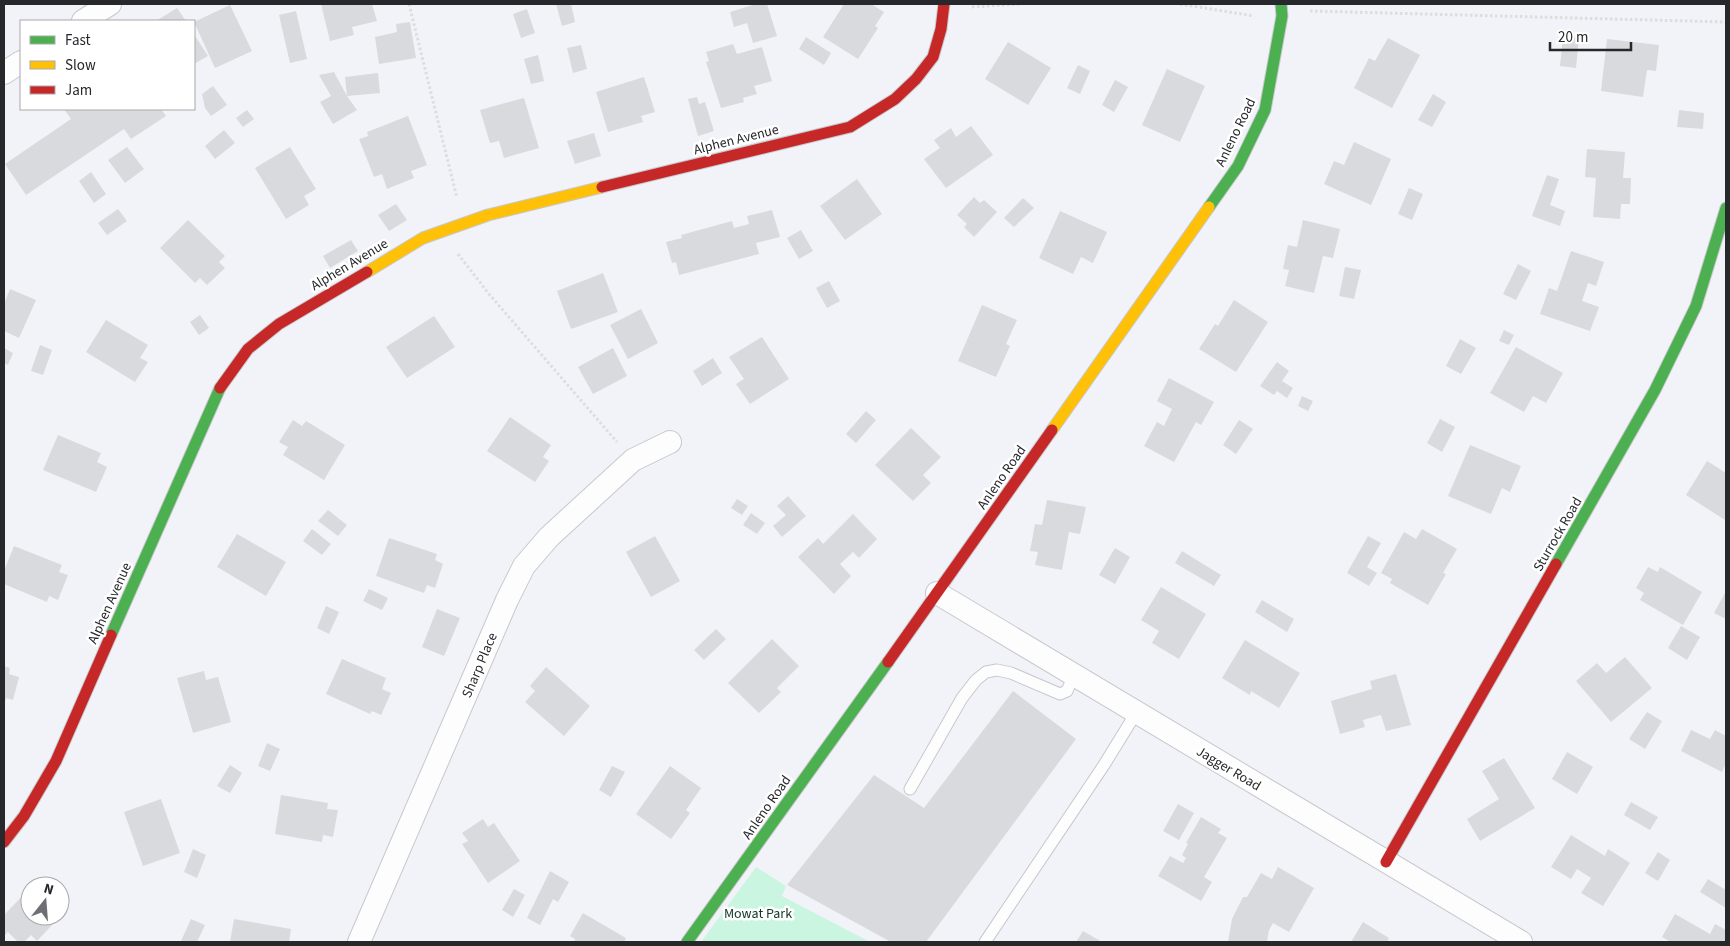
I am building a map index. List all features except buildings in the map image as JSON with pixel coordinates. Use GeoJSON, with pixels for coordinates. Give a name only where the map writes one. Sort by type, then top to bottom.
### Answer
{"type":"FeatureCollection","features":[{"type":"Feature","properties":{"kind":"street"},"geometry":{"type":"LineString","coordinates":[[85,20],[110,4]]}},
{"type":"Feature","properties":{"kind":"street","name":"Anleno Road"},"geometry":{"type":"LineString","coordinates":[[687,942],[938,593],[1238,166],[1265,110],[1275,62],[1282,4]]}},
{"type":"Feature","properties":{"kind":"street","name":"Alphen Avenue"},"geometry":{"type":"LineString","coordinates":[[4,842],[24,816],[56,761],[220,388],[248,350],[279,324],[423,238],[463,223],[488,215],[850,127],[896,99],[922,71],[933,56],[944,5]]}},
{"type":"Feature","properties":{"kind":"street"},"geometry":{"type":"LineString","coordinates":[[4,73],[20,63]]}},
{"type":"Feature","properties":{"kind":"street","name":"Sturrock Road"},"geometry":{"type":"LineString","coordinates":[[1386,862],[1656,390],[1696,306],[1726,208]]}},
{"type":"Feature","properties":{"kind":"street","name":"Sharp Place"},"geometry":{"type":"LineString","coordinates":[[359,942],[503,609],[524,566],[549,537],[633,460],[670,442]]}},
{"type":"Feature","properties":{"kind":"street","name":"Jagger Road"},"geometry":{"type":"LineString","coordinates":[[938,593],[1521,942]]}},
{"type":"Feature","properties":{"kind":"lane"},"geometry":{"type":"LineString","coordinates":[[910,789],[962,698],[981,676],[997,670],[1011,672],[1060,694],[1067,691],[1074,676]]}},
{"type":"Feature","properties":{"kind":"lane"},"geometry":{"type":"LineString","coordinates":[[985,942],[1104,765],[1136,713]]}},
{"type":"Feature","properties":{"kind":"path"},"geometry":{"type":"LineString","coordinates":[[409,4],[463,223]]}},
{"type":"Feature","properties":{"kind":"path"},"geometry":{"type":"LineString","coordinates":[[944,5],[973,8],[1021,4]]}},
{"type":"Feature","properties":{"kind":"path"},"geometry":{"type":"LineString","coordinates":[[1180,4],[1256,16],[1282,16],[1316,11],[1726,22]]}},
{"type":"Feature","properties":{"kind":"path"},"geometry":{"type":"LineString","coordinates":[[440,232],[488,294],[633,460]]}},
{"type":"Feature","properties":{"kind":"green space","name":"Mowat Park"},"geometry":{"type":"Polygon","coordinates":[[[756,867],[786,886],[782,896],[870,942],[701,942],[756,867]]]}},
{"type":"Feature","properties":{"kind":"traffic: fast"},"geometry":{"type":"LineString","coordinates":[[1209,207],[1238,166],[1265,110],[1282,16],[1281,4]]}},
{"type":"Feature","properties":{"kind":"traffic: fast"},"geometry":{"type":"LineString","coordinates":[[1556,564],[1655,390],[1696,306],[1726,208]]}},
{"type":"Feature","properties":{"kind":"traffic: fast"},"geometry":{"type":"LineString","coordinates":[[111,635],[220,388]]}},
{"type":"Feature","properties":{"kind":"traffic: fast"},"geometry":{"type":"LineString","coordinates":[[687,942],[888,662]]}},
{"type":"Feature","properties":{"kind":"traffic: slow"},"geometry":{"type":"LineString","coordinates":[[367,272],[423,238],[488,215],[602,187]]}},
{"type":"Feature","properties":{"kind":"traffic: slow"},"geometry":{"type":"LineString","coordinates":[[1052,430],[1209,207]]}},
{"type":"Feature","properties":{"kind":"traffic: jam"},"geometry":{"type":"LineString","coordinates":[[602,187],[850,127],[895,99],[916,79],[933,57],[941,29],[944,4]]}},
{"type":"Feature","properties":{"kind":"traffic: jam"},"geometry":{"type":"LineString","coordinates":[[220,388],[248,349],[279,324],[367,272]]}},
{"type":"Feature","properties":{"kind":"traffic: jam"},"geometry":{"type":"LineString","coordinates":[[888,662],[1052,430]]}},
{"type":"Feature","properties":{"kind":"traffic: jam"},"geometry":{"type":"LineString","coordinates":[[1386,862],[1556,564]]}},
{"type":"Feature","properties":{"kind":"traffic: jam"},"geometry":{"type":"LineString","coordinates":[[4,842],[24,816],[56,761],[111,635]]}}]}
